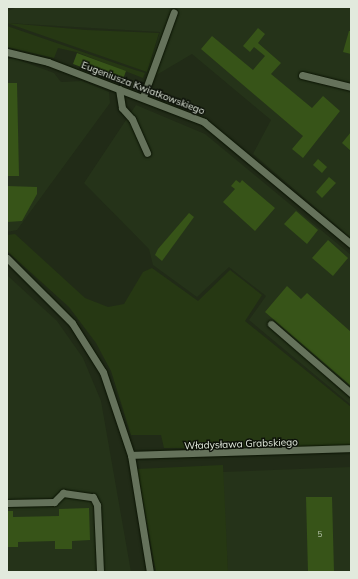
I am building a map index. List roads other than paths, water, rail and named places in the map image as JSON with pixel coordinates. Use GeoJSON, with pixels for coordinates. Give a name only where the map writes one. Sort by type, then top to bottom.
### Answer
{"type":"FeatureCollection","features":[{"type":"Feature","properties":{"kind":"street"},"geometry":{"type":"LineString","coordinates":[[143,97],[174,12]]}},
{"type":"Feature","properties":{"kind":"street","name":"Eugeniusza Kwiatkowskiego"},"geometry":{"type":"LineString","coordinates":[[7,52],[32,57],[192,116],[218,131],[351,244]]}},
{"type":"Feature","properties":{"kind":"street"},"geometry":{"type":"LineString","coordinates":[[302,75],[351,87]]}},
{"type":"Feature","properties":{"kind":"street"},"geometry":{"type":"LineString","coordinates":[[119,89],[122,108],[132,120],[147,153]]}},
{"type":"Feature","properties":{"kind":"street"},"geometry":{"type":"LineString","coordinates":[[7,258],[69,320],[92,350],[108,384],[131,455],[150,572]]}},
{"type":"Feature","properties":{"kind":"street"},"geometry":{"type":"LineString","coordinates":[[271,324],[351,393]]}},
{"type":"Feature","properties":{"kind":"street","name":"Władysława Grabskiego"},"geometry":{"type":"LineString","coordinates":[[131,455],[351,448]]}},
{"type":"Feature","properties":{"kind":"street"},"geometry":{"type":"LineString","coordinates":[[7,503],[54,502],[63,493],[86,493],[93,497],[97,505],[100,572]]}}]}
